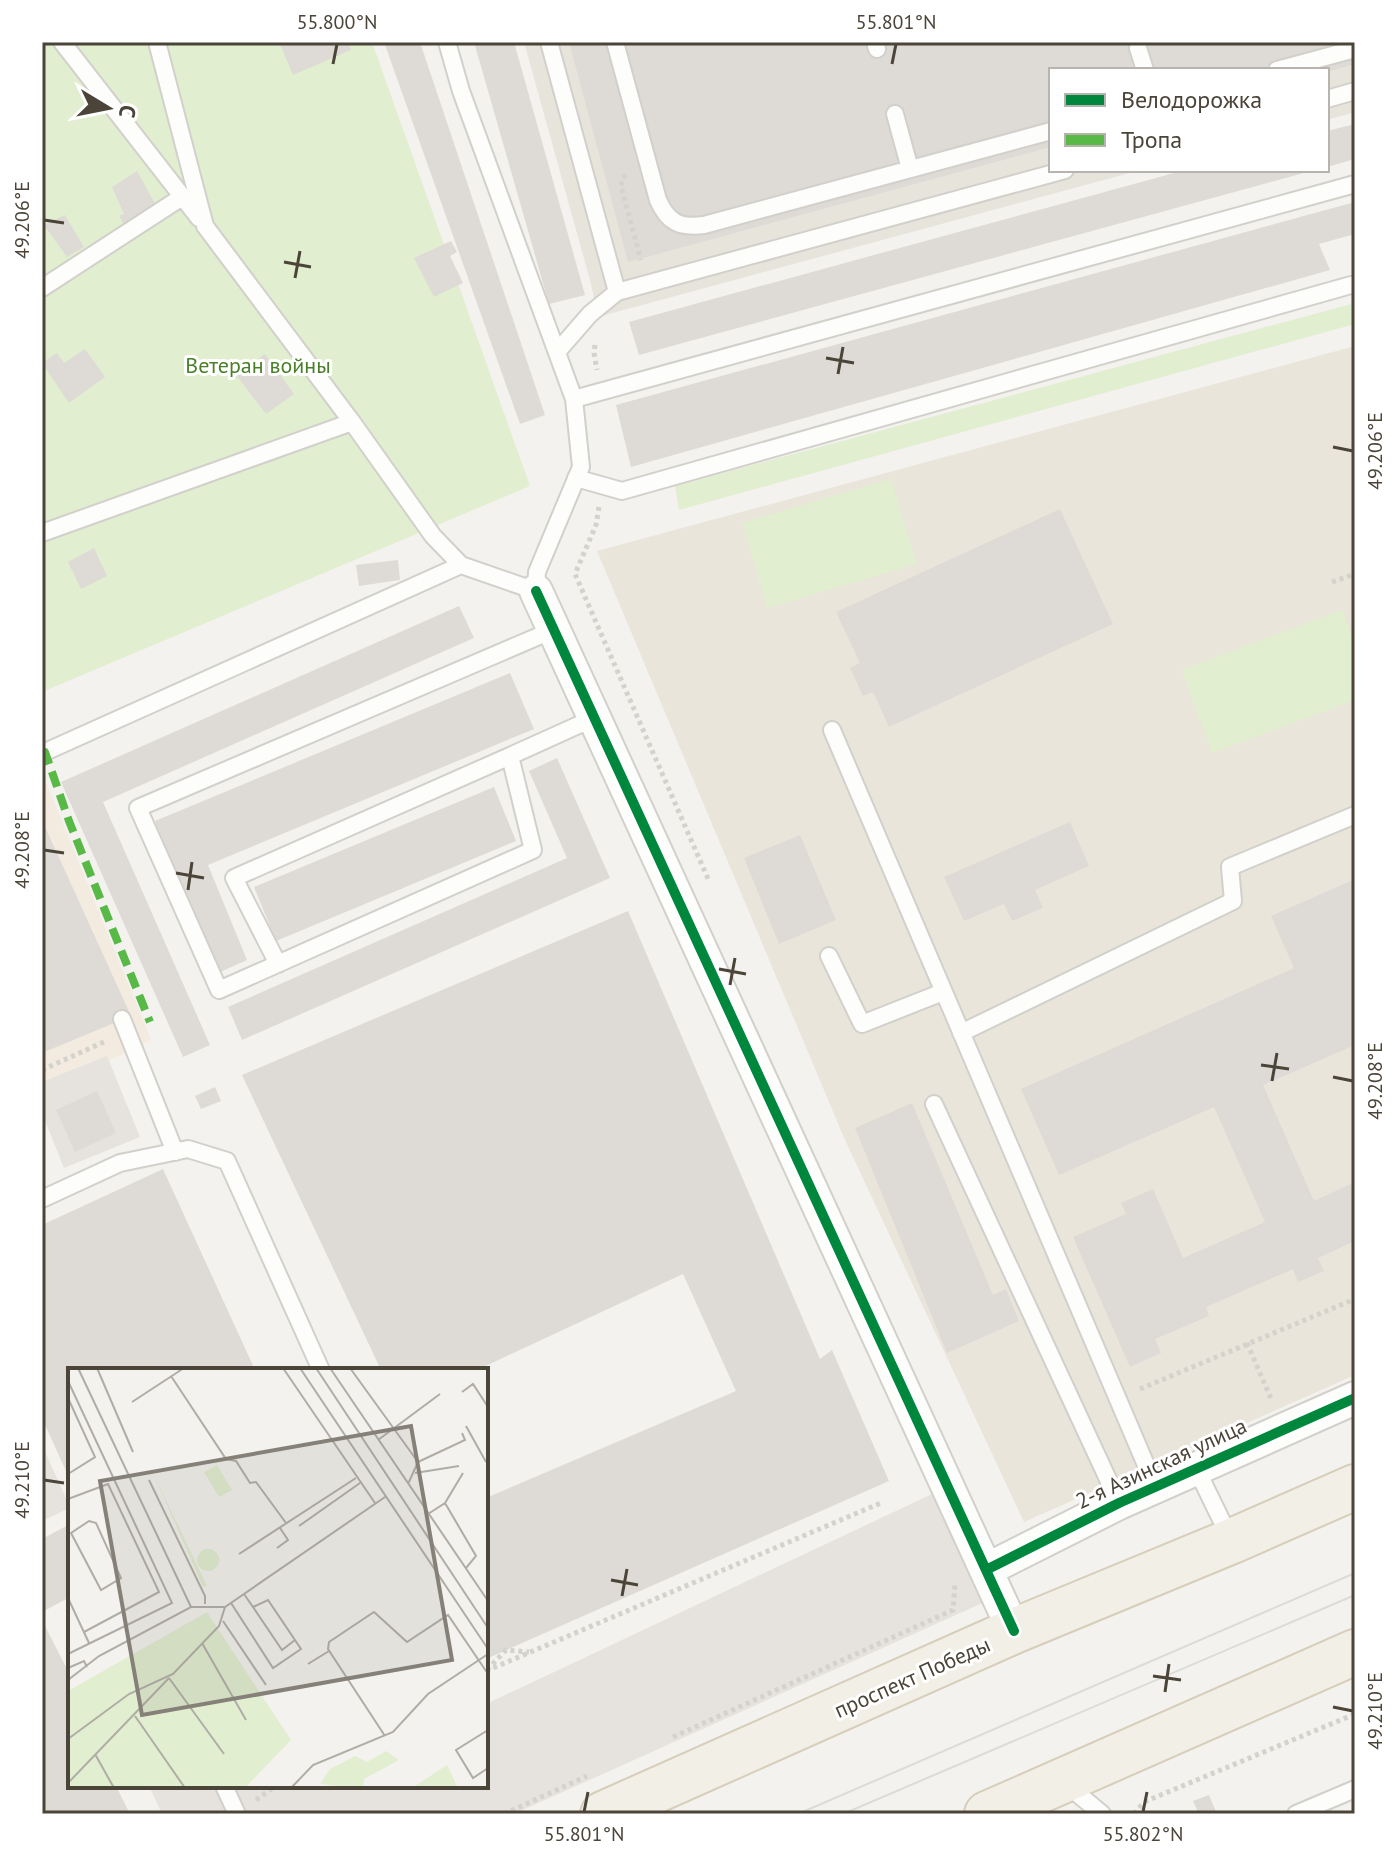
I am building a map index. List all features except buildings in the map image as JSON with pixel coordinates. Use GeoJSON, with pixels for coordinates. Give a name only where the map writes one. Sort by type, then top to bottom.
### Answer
{"type":"FeatureCollection","features":[{"type":"Feature","properties":{"kind":"main road","name":"проспект Победы"},"geometry":{"type":"LineString","coordinates":[[597,1794],[1014,1631],[1355,1487]]}},
{"type":"Feature","properties":{"kind":"main road"},"geometry":{"type":"LineString","coordinates":[[987,1814],[1354,1654]]}},
{"type":"Feature","properties":{"kind":"street"},"geometry":{"type":"LineString","coordinates":[[536,591],[1014,1631]]}},
{"type":"Feature","properties":{"kind":"street","name":"2-я Азинская улица"},"geometry":{"type":"LineString","coordinates":[[982,1561],[1355,1398]]}},
{"type":"Feature","properties":{"kind":"lane"},"geometry":{"type":"LineString","coordinates":[[62,42],[205,226],[433,536],[461,565],[536,591],[537,572],[581,467],[574,399],[461,91],[447,42]]}},
{"type":"Feature","properties":{"kind":"lane"},"geometry":{"type":"LineString","coordinates":[[157,42],[205,226]]}},
{"type":"Feature","properties":{"kind":"lane"},"geometry":{"type":"LineString","coordinates":[[549,42],[617,292]]}},
{"type":"Feature","properties":{"kind":"lane"},"geometry":{"type":"LineString","coordinates":[[615,42],[662,210],[670,219],[690,227],[1049,132]]}},
{"type":"Feature","properties":{"kind":"lane"},"geometry":{"type":"LineString","coordinates":[[1138,48],[1144,68]]}},
{"type":"Feature","properties":{"kind":"lane"},"geometry":{"type":"LineString","coordinates":[[1284,68],[1355,49]]}},
{"type":"Feature","properties":{"kind":"lane"},"geometry":{"type":"LineString","coordinates":[[1329,98],[1355,91]]}},
{"type":"Feature","properties":{"kind":"lane"},"geometry":{"type":"LineString","coordinates":[[895,114],[910,169]]}},
{"type":"Feature","properties":{"kind":"lane"},"geometry":{"type":"LineString","coordinates":[[557,352],[583,321],[617,292],[1058,172]]}},
{"type":"Feature","properties":{"kind":"lane"},"geometry":{"type":"LineString","coordinates":[[574,399],[1355,184]]}},
{"type":"Feature","properties":{"kind":"lane"},"geometry":{"type":"LineString","coordinates":[[42,288],[182,197]]}},
{"type":"Feature","properties":{"kind":"lane"},"geometry":{"type":"LineString","coordinates":[[576,478],[622,491],[1351,285]]}},
{"type":"Feature","properties":{"kind":"lane"},"geometry":{"type":"LineString","coordinates":[[42,533],[352,422]]}},
{"type":"Feature","properties":{"kind":"lane"},"geometry":{"type":"LineString","coordinates":[[45,752],[461,565]]}},
{"type":"Feature","properties":{"kind":"lane"},"geometry":{"type":"LineString","coordinates":[[510,756],[533,850],[219,990],[138,808],[553,630]]}},
{"type":"Feature","properties":{"kind":"lane"},"geometry":{"type":"LineString","coordinates":[[278,964],[234,878],[594,718]]}},
{"type":"Feature","properties":{"kind":"lane"},"geometry":{"type":"LineString","coordinates":[[832,730],[1155,1486]]}},
{"type":"Feature","properties":{"kind":"lane"},"geometry":{"type":"LineString","coordinates":[[961,1033],[1233,901],[1230,867],[1355,815]]}},
{"type":"Feature","properties":{"kind":"lane"},"geometry":{"type":"LineString","coordinates":[[829,956],[862,1024],[943,992]]}},
{"type":"Feature","properties":{"kind":"lane"},"geometry":{"type":"LineString","coordinates":[[125,1025],[175,1152]]}},
{"type":"Feature","properties":{"kind":"lane"},"geometry":{"type":"LineString","coordinates":[[934,1104],[1119,1503]]}},
{"type":"Feature","properties":{"kind":"lane"},"geometry":{"type":"LineString","coordinates":[[42,1199],[120,1163],[188,1149],[227,1161],[320,1368]]}},
{"type":"Feature","properties":{"kind":"lane"},"geometry":{"type":"LineString","coordinates":[[1196,1468],[1232,1541]]}},
{"type":"Feature","properties":{"kind":"lane"},"geometry":{"type":"LineString","coordinates":[[1062,1781],[1102,1814]]}},
{"type":"Feature","properties":{"kind":"lane"},"geometry":{"type":"LineString","coordinates":[[225,1788],[237,1814]]}},
{"type":"Feature","properties":{"kind":"lane"},"geometry":{"type":"LineString","coordinates":[[1296,1814],[1355,1789]]}},
{"type":"Feature","properties":{"kind":"path"},"geometry":{"type":"LineString","coordinates":[[624,196],[640,259]]}},
{"type":"Feature","properties":{"kind":"path"},"geometry":{"type":"LineString","coordinates":[[595,340],[594,353],[601,391]]}},
{"type":"Feature","properties":{"kind":"path"},"geometry":{"type":"LineString","coordinates":[[602,486],[596,525],[575,574],[709,882]]}},
{"type":"Feature","properties":{"kind":"path"},"geometry":{"type":"LineString","coordinates":[[1332,582],[1355,574]]}},
{"type":"Feature","properties":{"kind":"path"},"geometry":{"type":"LineString","coordinates":[[42,1070],[125,1025]]}},
{"type":"Feature","properties":{"kind":"path"},"geometry":{"type":"LineString","coordinates":[[1117,1399],[1355,1299]]}},
{"type":"Feature","properties":{"kind":"path"},"geometry":{"type":"LineString","coordinates":[[1247,1343],[1274,1405]]}},
{"type":"Feature","properties":{"kind":"path"},"geometry":{"type":"LineString","coordinates":[[488,1670],[883,1502]]}},
{"type":"Feature","properties":{"kind":"path"},"geometry":{"type":"LineString","coordinates":[[663,1742],[953,1610],[955,1582],[982,1561]]}},
{"type":"Feature","properties":{"kind":"path"},"geometry":{"type":"LineString","coordinates":[[488,1669],[506,1650],[530,1652]]}},
{"type":"Feature","properties":{"kind":"path"},"geometry":{"type":"LineString","coordinates":[[1134,1814],[1144,1802],[1355,1714]]}},
{"type":"Feature","properties":{"kind":"path"},"geometry":{"type":"LineString","coordinates":[[504,1814],[597,1794]]}},
{"type":"Feature","properties":{"kind":"shaded area"},"geometry":{"type":"Polygon","coordinates":[[[524,42],[1355,42],[1355,112],[1329,119],[1329,68],[1049,68],[1049,172],[1134,172],[598,317],[524,42]]]}},
{"type":"Feature","properties":{"kind":"shaded area"},"geometry":{"type":"Polygon","coordinates":[[[1355,346],[1355,1375],[1024,1522],[845,1140],[597,551],[1355,346]]]}},
{"type":"Feature","properties":{"kind":"shaded area"},"geometry":{"type":"Polygon","coordinates":[[[42,772],[151,1040],[42,1094],[42,772]]]}},
{"type":"Feature","properties":{"kind":"shaded area"},"geometry":{"type":"Polygon","coordinates":[[[107,1056],[140,1137],[64,1168],[42,1113],[42,1082],[107,1056]]]}},
{"type":"Feature","properties":{"kind":"shaded area"},"geometry":{"type":"Polygon","coordinates":[[[42,1445],[68,1509],[42,1521],[42,1445]]]}},
{"type":"Feature","properties":{"kind":"shaded area"},"geometry":{"type":"Polygon","coordinates":[[[932,1494],[987,1601],[514,1814],[162,1814],[150,1788],[488,1788],[488,1703],[932,1494]]]}},
{"type":"Feature","properties":{"kind":"green space","name":"Ветеран войны"},"geometry":{"type":"Polygon","coordinates":[[[42,42],[372,42],[530,486],[42,692],[42,42]]]}},
{"type":"Feature","properties":{"kind":"green space"},"geometry":{"type":"Polygon","coordinates":[[[1355,303],[1355,324],[679,510],[675,486],[1355,303]]]}},
{"type":"Feature","properties":{"kind":"green space"},"geometry":{"type":"Polygon","coordinates":[[[891,479],[917,564],[767,608],[742,523],[891,479]]]}},
{"type":"Feature","properties":{"kind":"green space"},"geometry":{"type":"Polygon","coordinates":[[[1342,610],[1355,644],[1355,700],[1212,753],[1181,670],[1342,610]]]}},
{"type":"Feature","properties":{"kind":"tram line"},"geometry":{"type":"LineString","coordinates":[[798,1814],[1355,1573]]}},
{"type":"Feature","properties":{"kind":"tram line"},"geometry":{"type":"LineString","coordinates":[[843,1814],[1355,1595]]}},
{"type":"Feature","properties":{"kind":"marked path"},"geometry":{"type":"LineString","coordinates":[[42,753],[45,752],[69,821],[150,1022]]}},
{"type":"Feature","properties":{"kind":"cycle path"},"geometry":{"type":"LineString","coordinates":[[536,591],[1014,1631]]}},
{"type":"Feature","properties":{"kind":"cycle path"},"geometry":{"type":"LineString","coordinates":[[986,1570],[1119,1503],[1355,1398]]}}]}
